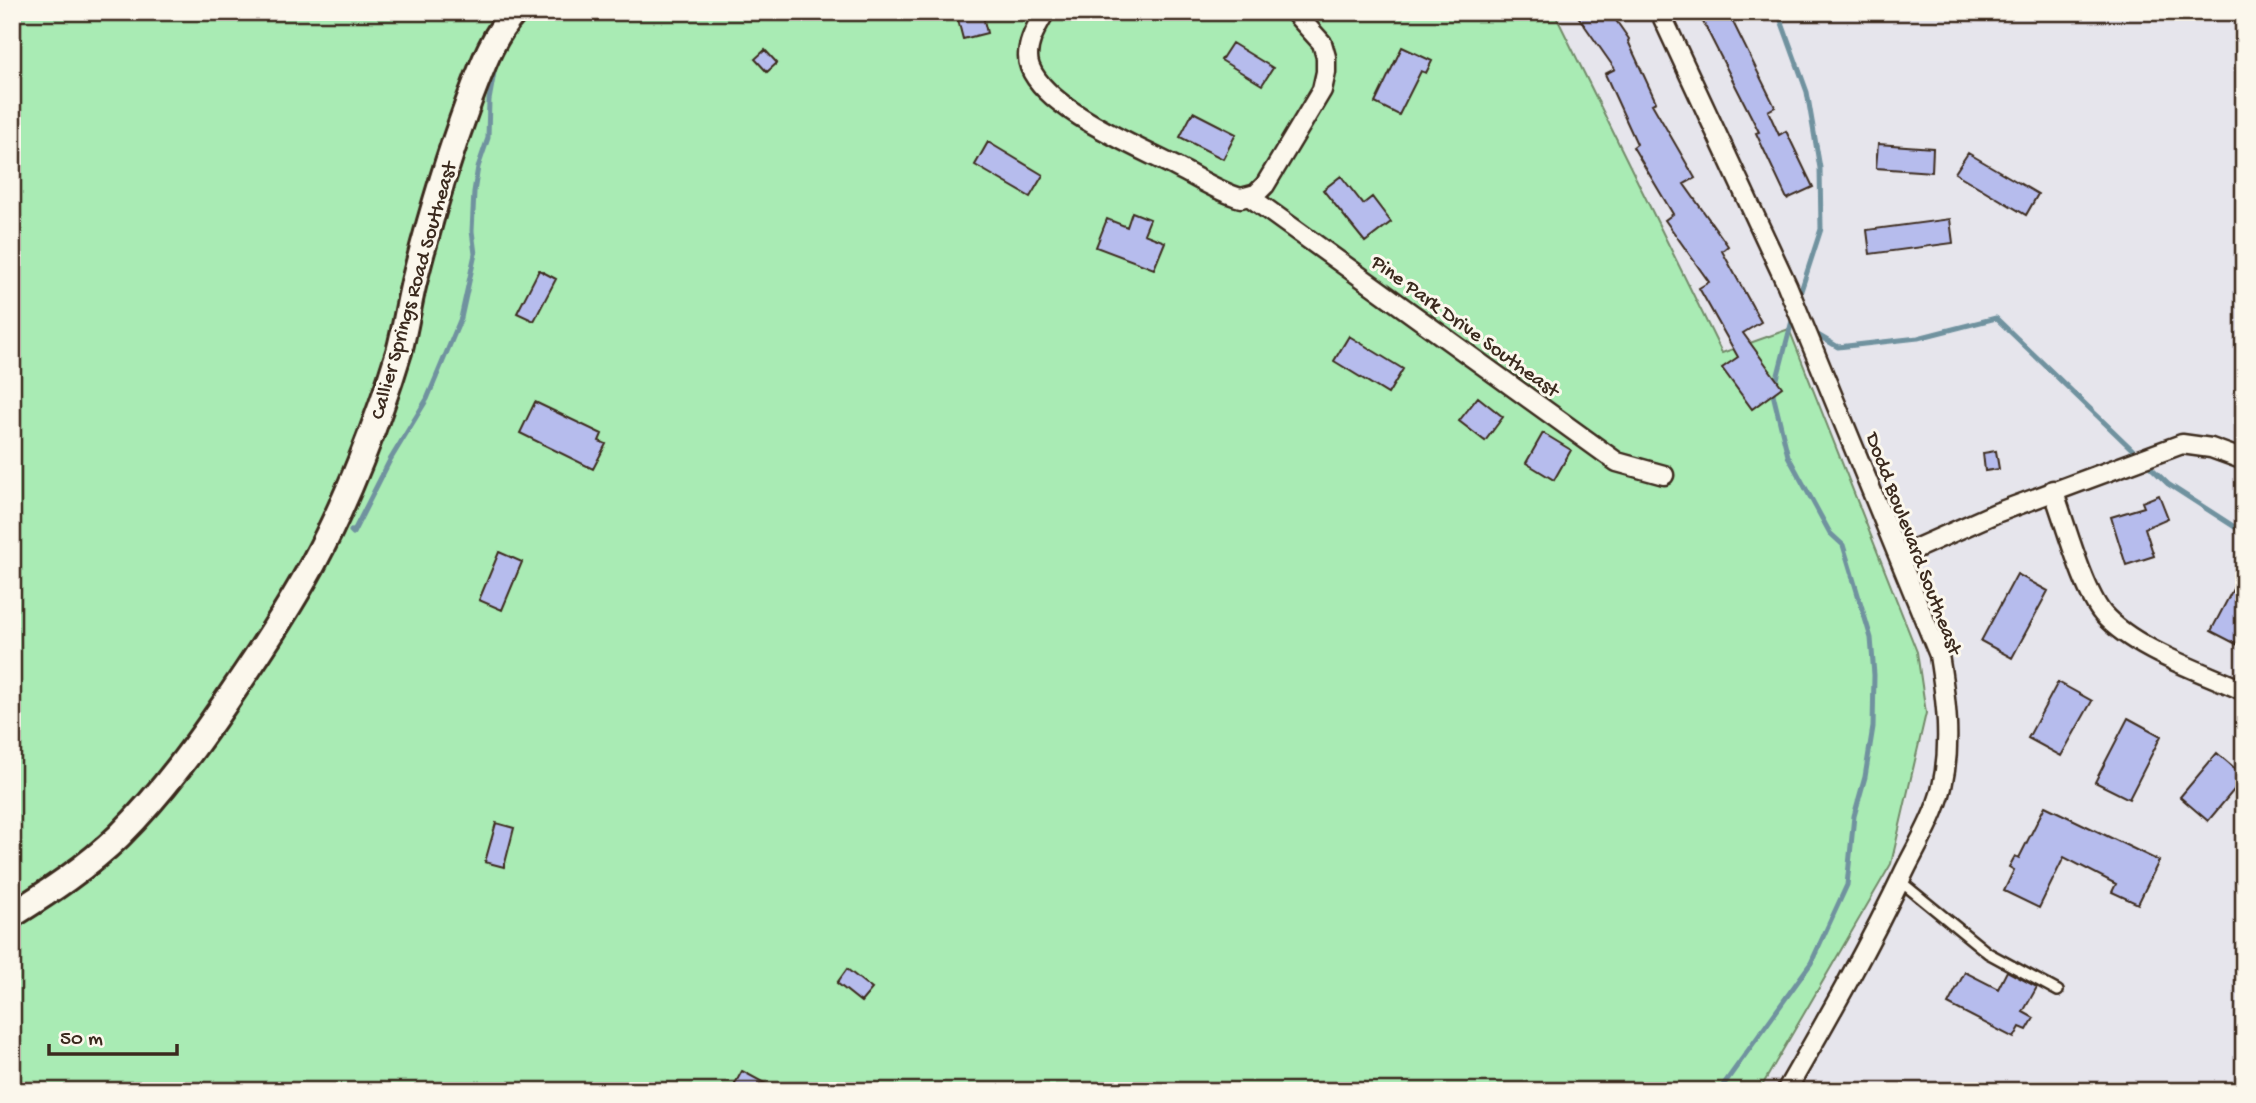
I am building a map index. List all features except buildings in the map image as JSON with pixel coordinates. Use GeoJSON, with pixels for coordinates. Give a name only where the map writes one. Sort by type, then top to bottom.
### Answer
{"type":"FeatureCollection","features":[{"type":"Feature","properties":{"kind":"street","name":"Callier Springs Road Southeast"},"geometry":{"type":"LineString","coordinates":[[12,915],[62,884],[117,838],[167,784],[200,741],[275,629],[314,562],[375,422],[399,351],[415,276],[438,190],[478,76],[501,26],[515,12]]}},
{"type":"Feature","properties":{"kind":"street","name":"Pine Park Drive Southeast"},"geometry":{"type":"LineString","coordinates":[[1045,12],[1029,48],[1029,64],[1036,79],[1060,102],[1088,121],[1234,196],[1250,197],[1617,462],[1664,475]]}},
{"type":"Feature","properties":{"kind":"street"},"geometry":{"type":"LineString","coordinates":[[1250,197],[1265,185],[1322,90],[1326,72],[1322,43],[1294,12]]}},
{"type":"Feature","properties":{"kind":"street","name":"Dodd Boulevard Southeast"},"geometry":{"type":"LineString","coordinates":[[1660,12],[1787,285],[1939,655],[1948,708],[1947,755],[1942,789],[1930,820],[1875,932],[1786,1091]]}},
{"type":"Feature","properties":{"kind":"street"},"geometry":{"type":"LineString","coordinates":[[1899,556],[2053,490],[2182,444],[2211,448],[2244,460]]}},
{"type":"Feature","properties":{"kind":"street"},"geometry":{"type":"LineString","coordinates":[[2053,490],[2088,587],[2103,614],[2156,653],[2244,691]]}},
{"type":"Feature","properties":{"kind":"lane"},"geometry":{"type":"LineString","coordinates":[[1900,881],[1988,953],[2058,991]]}},
{"type":"Feature","properties":{"kind":"green space"},"geometry":{"type":"Polygon","coordinates":[[[12,12],[1554,12],[1722,353],[1789,329],[1917,652],[1926,713],[1891,864],[1759,1091],[12,1091],[12,12]]]}},
{"type":"Feature","properties":{"kind":"waterway"},"geometry":{"type":"LineString","coordinates":[[1778,12],[1807,92],[1820,168],[1821,229],[1798,300]]}},
{"type":"Feature","properties":{"kind":"waterway"},"geometry":{"type":"LineString","coordinates":[[351,531],[353,533],[390,460],[427,399],[461,318],[475,254],[472,231],[474,192],[478,167],[488,138],[489,100],[495,67]]}},
{"type":"Feature","properties":{"kind":"waterway"},"geometry":{"type":"LineString","coordinates":[[1719,1091],[1811,963],[1847,885],[1854,816],[1865,777],[1873,727],[1874,675],[1871,638],[1843,545],[1830,533],[1788,456],[1773,394],[1794,313]]}},
{"type":"Feature","properties":{"kind":"waterway"},"geometry":{"type":"LineString","coordinates":[[1811,331],[1838,347],[1918,338],[1996,318],[2168,484],[2244,533]]}}]}
